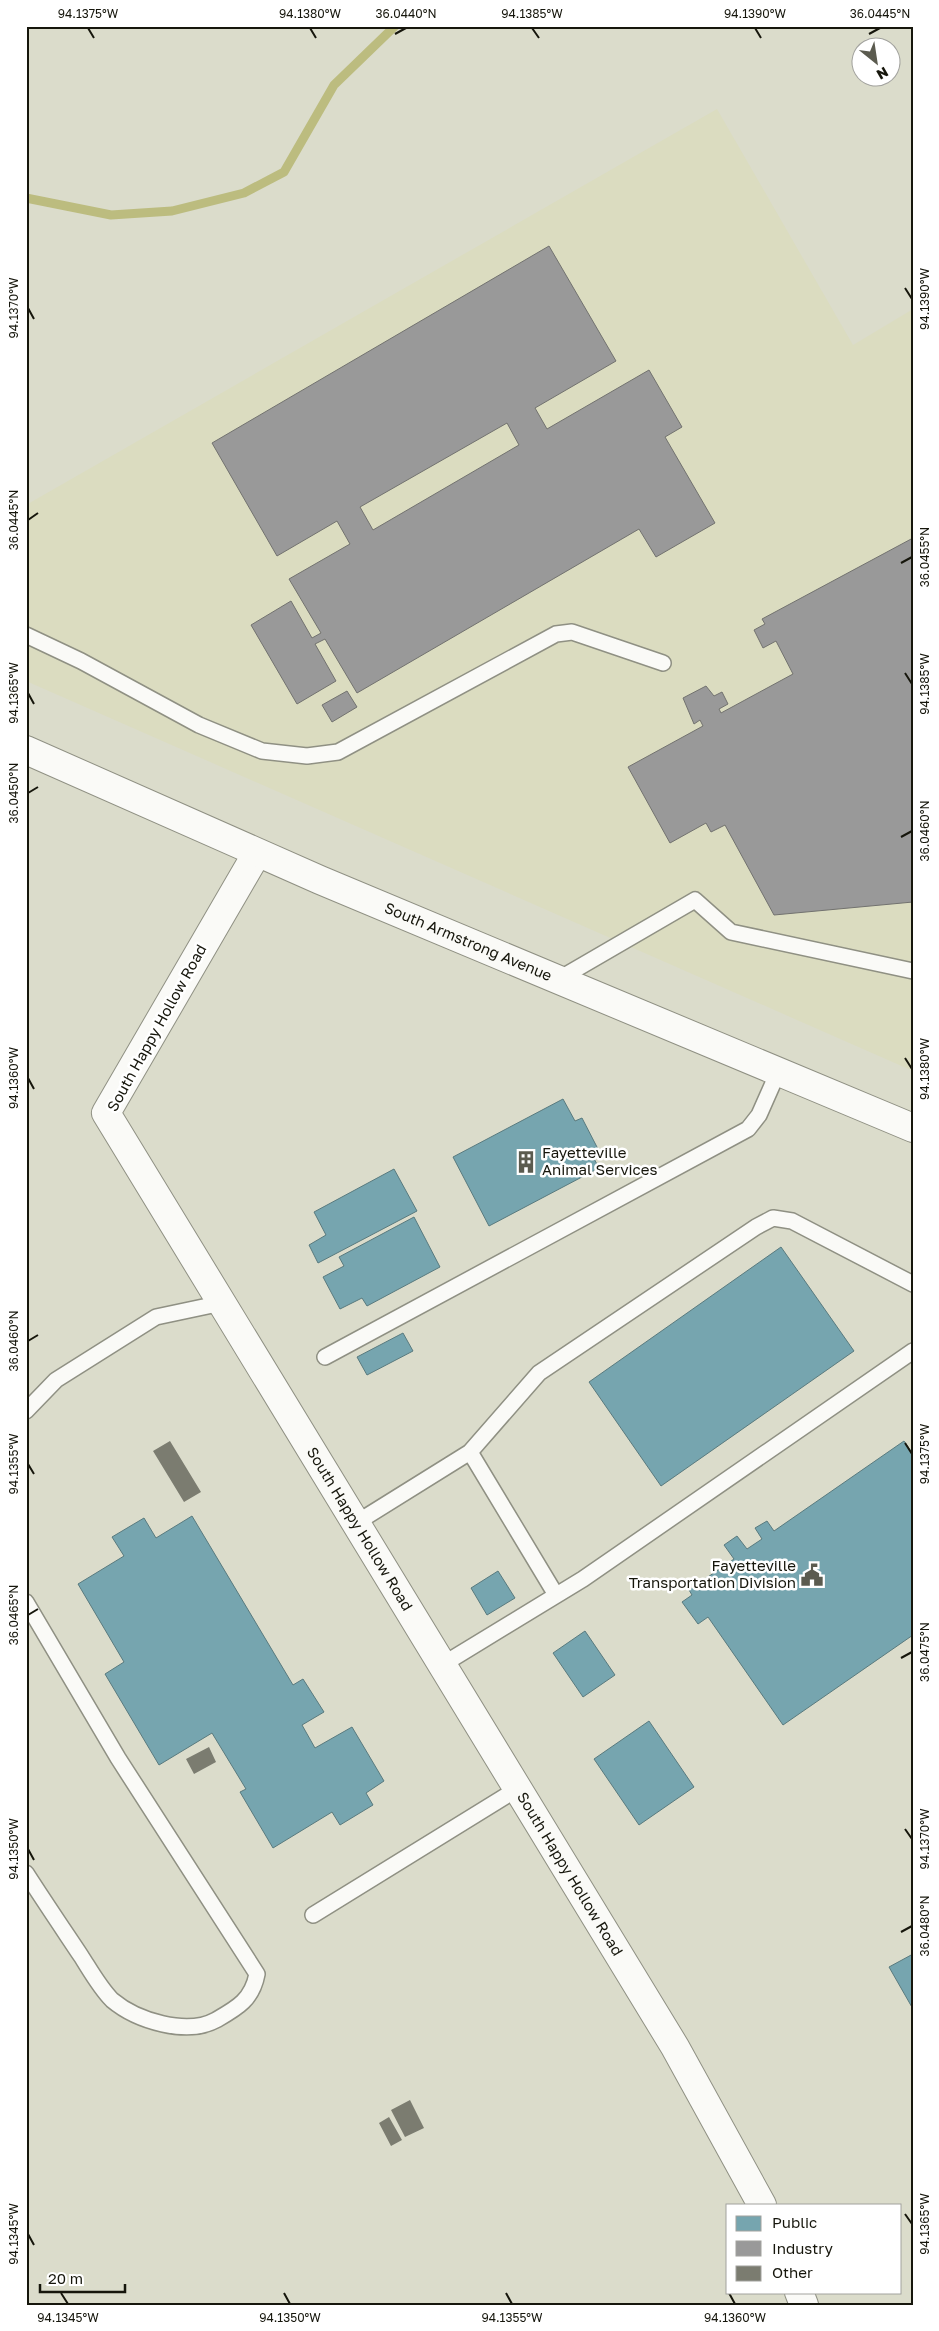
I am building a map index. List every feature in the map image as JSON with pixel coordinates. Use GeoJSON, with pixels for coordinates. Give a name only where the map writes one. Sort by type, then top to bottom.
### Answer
{"type":"FeatureCollection","features":[{"type":"Feature","properties":{"kind":"street","name":"South Armstrong Avenue"},"geometry":{"type":"LineString","coordinates":[[26,750],[258,853],[913,1128]]}},
{"type":"Feature","properties":{"kind":"street","name":"South Happy Hollow Road"},"geometry":{"type":"LineString","coordinates":[[258,853],[106,1113],[676,2047],[761,2204]]}},
{"type":"Feature","properties":{"kind":"lane"},"geometry":{"type":"LineString","coordinates":[[26,636],[81,662],[198,725],[262,751],[307,756],[338,752],[556,634],[572,632],[664,663]]}},
{"type":"Feature","properties":{"kind":"lane"},"geometry":{"type":"LineString","coordinates":[[559,979],[695,900],[731,932],[913,971]]}},
{"type":"Feature","properties":{"kind":"lane"},"geometry":{"type":"LineString","coordinates":[[325,1357],[748,1129],[759,1115],[778,1072]]}},
{"type":"Feature","properties":{"kind":"lane"},"geometry":{"type":"LineString","coordinates":[[356,1524],[470,1452],[539,1373],[756,1227],[773,1218],[792,1221],[913,1284]]}},
{"type":"Feature","properties":{"kind":"lane"},"geometry":{"type":"LineString","coordinates":[[26,1411],[56,1380],[156,1317],[222,1303]]}},
{"type":"Feature","properties":{"kind":"lane"},"geometry":{"type":"LineString","coordinates":[[442,1665],[556,1595],[866,1385],[913,1351]]}},
{"type":"Feature","properties":{"kind":"lane"},"geometry":{"type":"LineString","coordinates":[[470,1452],[556,1595]]}},
{"type":"Feature","properties":{"kind":"lane"},"geometry":{"type":"LineString","coordinates":[[26,1602],[118,1758],[258,1974],[255,1989],[238,2007],[206,2025],[173,2026],[140,2017],[112,2000],[26,1873]]}},
{"type":"Feature","properties":{"kind":"lane"},"geometry":{"type":"LineString","coordinates":[[313,1915],[517,1789]]}},
{"type":"Feature","properties":{"kind":"shaded area"},"geometry":{"type":"Polygon","coordinates":[[[717,109],[853,345],[913,309],[913,1071],[26,681],[26,505],[717,109]]]}},
{"type":"Feature","properties":{"kind":"building: Public","name":"Fayetteville Animal Services"},"geometry":{"type":"Polygon","coordinates":[[[563,1099],[575,1121],[582,1118],[598,1149],[591,1153],[599,1168],[489,1226],[453,1157],[563,1099]]]}},
{"type":"Feature","properties":{"kind":"building: Public"},"geometry":{"type":"Polygon","coordinates":[[[394,1169],[417,1211],[318,1263],[309,1245],[326,1235],[314,1212],[394,1169]]]}},
{"type":"Feature","properties":{"kind":"building: Public"},"geometry":{"type":"Polygon","coordinates":[[[414,1217],[440,1267],[367,1306],[362,1298],[340,1309],[323,1277],[344,1266],[339,1257],[414,1217]]]}},
{"type":"Feature","properties":{"kind":"building: Public"},"geometry":{"type":"Polygon","coordinates":[[[781,1247],[854,1351],[661,1486],[589,1382],[781,1247]]]}},
{"type":"Feature","properties":{"kind":"building: Public"},"geometry":{"type":"Polygon","coordinates":[[[403,1333],[413,1351],[367,1375],[357,1357],[403,1333]]]}},
{"type":"Feature","properties":{"kind":"building: Public","name":"Fayetteville Transportation Division"},"geometry":{"type":"Polygon","coordinates":[[[904,1441],[913,1454],[913,1635],[783,1725],[708,1617],[698,1624],[682,1602],[692,1595],[689,1590],[734,1559],[724,1545],[737,1536],[747,1549],[762,1539],[755,1528],[767,1521],[774,1531],[904,1441]]]}},
{"type":"Feature","properties":{"kind":"building: Public"},"geometry":{"type":"Polygon","coordinates":[[[192,1516],[293,1685],[303,1679],[324,1712],[302,1725],[315,1748],[352,1727],[384,1781],[366,1793],[373,1805],[340,1825],[332,1812],[273,1848],[240,1792],[246,1789],[212,1733],[159,1765],[105,1674],[124,1662],[78,1584],[124,1556],[112,1537],[144,1518],[156,1538],[192,1516]]]}},
{"type":"Feature","properties":{"kind":"building: Public"},"geometry":{"type":"Polygon","coordinates":[[[498,1571],[515,1598],[487,1615],[471,1588],[498,1571]]]}},
{"type":"Feature","properties":{"kind":"building: Public"},"geometry":{"type":"Polygon","coordinates":[[[585,1631],[615,1675],[583,1697],[553,1653],[585,1631]]]}},
{"type":"Feature","properties":{"kind":"building: Public"},"geometry":{"type":"Polygon","coordinates":[[[649,1721],[694,1787],[639,1825],[594,1759],[649,1721]]]}},
{"type":"Feature","properties":{"kind":"building: Public"},"geometry":{"type":"Polygon","coordinates":[[[913,1954],[913,2009],[889,1967],[913,1954]]]}},
{"type":"Feature","properties":{"kind":"building: Industry"},"geometry":{"type":"Polygon","coordinates":[[[549,246],[616,361],[535,408],[547,429],[649,370],[682,427],[665,437],[715,523],[656,557],[639,529],[357,693],[325,639],[315,644],[336,681],[297,704],[251,625],[291,601],[312,638],[321,633],[289,579],[350,544],[337,521],[277,556],[212,443],[549,246]],[[507,423],[360,507],[373,530],[519,445],[507,423]]]}},
{"type":"Feature","properties":{"kind":"building: Industry"},"geometry":{"type":"Polygon","coordinates":[[[913,538],[913,902],[774,915],[725,825],[711,832],[706,823],[670,843],[628,767],[703,726],[700,720],[694,724],[683,698],[706,686],[714,696],[722,692],[728,704],[719,709],[721,713],[793,674],[776,641],[763,648],[754,630],[765,624],[762,619],[913,538]]]}},
{"type":"Feature","properties":{"kind":"building: Industry"},"geometry":{"type":"Polygon","coordinates":[[[347,691],[357,707],[332,722],[322,705],[347,691]]]}},
{"type":"Feature","properties":{"kind":"building: Other"},"geometry":{"type":"Polygon","coordinates":[[[170,1441],[201,1492],[184,1502],[153,1451],[170,1441]]]}},
{"type":"Feature","properties":{"kind":"building: Other"},"geometry":{"type":"Polygon","coordinates":[[[209,1747],[216,1762],[194,1774],[186,1759],[209,1747]]]}},
{"type":"Feature","properties":{"kind":"building: Other"},"geometry":{"type":"Polygon","coordinates":[[[410,2100],[424,2128],[405,2137],[391,2110],[410,2100]]]}},
{"type":"Feature","properties":{"kind":"building: Other"},"geometry":{"type":"Polygon","coordinates":[[[389,2117],[402,2140],[391,2146],[379,2123],[389,2117]]]}},
{"type":"Feature","properties":{"kind":"waterway"},"geometry":{"type":"LineString","coordinates":[[26,198],[111,215],[172,211],[244,193],[284,172],[334,85],[395,26]]}},
{"type":"Feature","properties":{"kind":"place","name":"Fayetteville Animal Services"},"geometry":{"type":"Point","coordinates":[526,1162]}},
{"type":"Feature","properties":{"kind":"place","name":"Fayetteville Transportation Division"},"geometry":{"type":"Point","coordinates":[812,1575]}}]}
